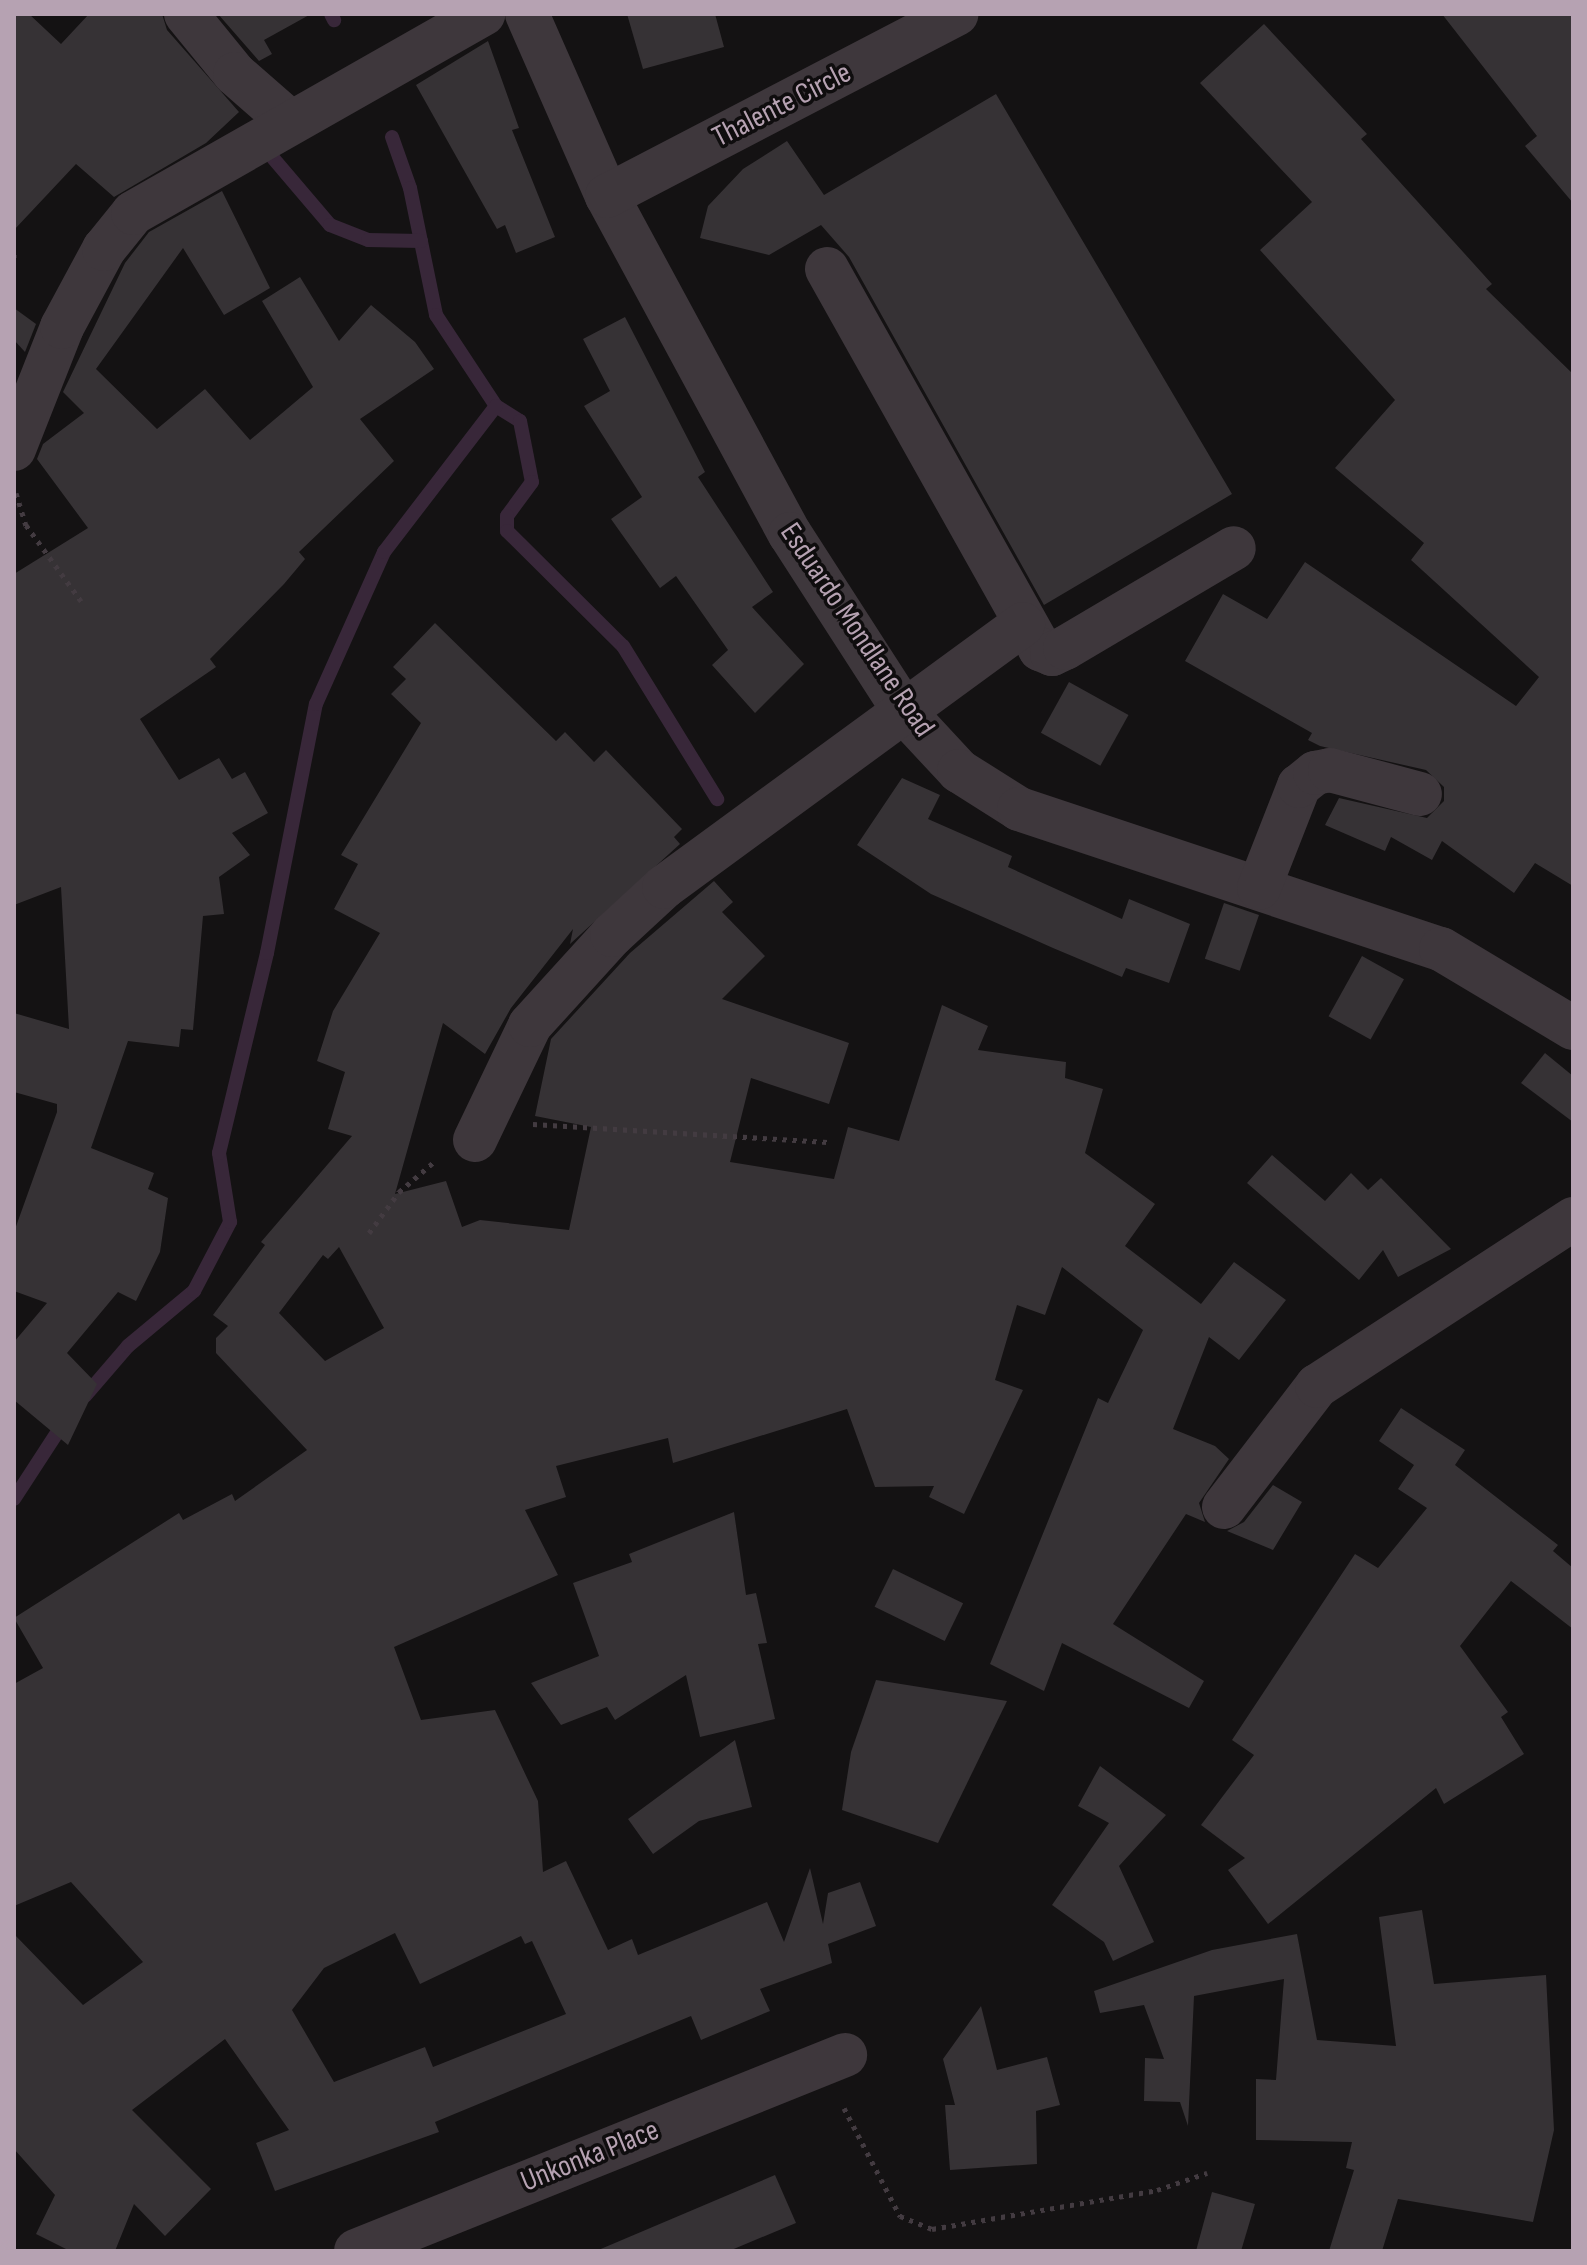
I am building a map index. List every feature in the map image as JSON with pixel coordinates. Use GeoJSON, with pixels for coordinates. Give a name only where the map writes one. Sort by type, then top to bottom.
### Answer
{"type":"FeatureCollection","features":[{"type":"Feature","properties":{"kind":"street"},"geometry":{"type":"LineString","coordinates":[[186,14],[235,74],[289,121]]}},
{"type":"Feature","properties":{"kind":"street"},"geometry":{"type":"LineString","coordinates":[[20,434],[62,327],[104,249],[133,213],[289,121],[484,14]]}},
{"type":"Feature","properties":{"kind":"street","name":"Esduardo Mondlane Road"},"geometry":{"type":"LineString","coordinates":[[527,14],[607,196],[790,534],[906,714],[959,771],[1019,809],[1441,949],[1573,1028]]}},
{"type":"Feature","properties":{"kind":"street","name":"Thalente Circle"},"geometry":{"type":"LineString","coordinates":[[607,196],[957,14]]}},
{"type":"Feature","properties":{"kind":"street"},"geometry":{"type":"LineString","coordinates":[[827,269],[1023,624],[1040,649],[1052,654],[1234,548]]}},
{"type":"Feature","properties":{"kind":"street"},"geometry":{"type":"LineString","coordinates":[[479,1129],[530,1025],[612,935],[664,887],[906,714],[1023,624]]}},
{"type":"Feature","properties":{"kind":"street"},"geometry":{"type":"LineString","coordinates":[[1259,888],[1299,786],[1315,773],[1330,770],[1420,794]]}},
{"type":"Feature","properties":{"kind":"street"},"geometry":{"type":"LineString","coordinates":[[1224,1507],[1317,1386],[1573,1219]]}},
{"type":"Feature","properties":{"kind":"street","name":"Unkonka Place"},"geometry":{"type":"LineString","coordinates":[[356,2251],[835,2059]]}},
{"type":"Feature","properties":{"kind":"path"},"geometry":{"type":"LineString","coordinates":[[14,487],[26,525],[81,601]]}},
{"type":"Feature","properties":{"kind":"path"},"geometry":{"type":"LineString","coordinates":[[369,1233],[399,1192],[479,1129],[636,1134],[716,1131],[827,1142]]}},
{"type":"Feature","properties":{"kind":"path"},"geometry":{"type":"LineString","coordinates":[[835,2059],[889,2198],[915,2225],[932,2229],[1157,2190],[1207,2173]]}},
{"type":"Feature","properties":{"kind":"building"},"geometry":{"type":"Polygon","coordinates":[[[14,14],[29,14],[61,44],[89,14],[162,14],[167,30],[239,112],[206,143],[114,197],[76,164],[14,230],[14,14]]]}},
{"type":"Feature","properties":{"kind":"building"},"geometry":{"type":"Polygon","coordinates":[[[218,14],[311,14],[264,40],[272,54],[259,61],[218,14]]]}},
{"type":"Feature","properties":{"kind":"building"},"geometry":{"type":"Polygon","coordinates":[[[627,14],[715,14],[724,47],[643,69],[627,14]]]}},
{"type":"Feature","properties":{"kind":"building"},"geometry":{"type":"Polygon","coordinates":[[[1442,14],[1573,14],[1573,203],[1525,146],[1537,136],[1442,14]]]}},
{"type":"Feature","properties":{"kind":"building"},"geometry":{"type":"Polygon","coordinates":[[[1264,24],[1367,134],[1361,139],[1492,284],[1486,289],[1573,374],[1573,886],[1535,863],[1514,893],[1442,841],[1432,860],[1391,837],[1385,851],[1325,825],[1339,798],[1427,818],[1444,801],[1444,787],[1426,770],[1320,746],[1308,740],[1312,733],[1185,661],[1223,594],[1267,619],[1305,562],[1516,706],[1539,677],[1411,560],[1424,543],[1335,468],[1395,400],[1260,250],[1312,202],[1200,83],[1264,24]]]}},
{"type":"Feature","properties":{"kind":"building"},"geometry":{"type":"Polygon","coordinates":[[[488,41],[519,128],[512,130],[555,237],[516,253],[505,225],[497,229],[416,85],[488,41]]]}},
{"type":"Feature","properties":{"kind":"building"},"geometry":{"type":"Polygon","coordinates":[[[996,94],[1232,494],[1044,605],[849,257],[821,225],[769,255],[700,238],[708,206],[743,169],[787,141],[824,195],[996,94]]]}},
{"type":"Feature","properties":{"kind":"building"},"geometry":{"type":"Polygon","coordinates":[[[222,191],[270,288],[224,315],[183,248],[96,369],[157,429],[205,389],[250,440],[313,387],[262,301],[300,277],[339,341],[371,305],[415,342],[434,369],[360,419],[394,461],[299,552],[305,559],[210,659],[216,667],[140,719],[179,780],[219,758],[232,779],[245,772],[268,813],[232,833],[250,855],[219,877],[224,914],[203,916],[193,1030],[181,1029],[179,1047],[128,1041],[91,1148],[154,1173],[148,1189],[168,1198],[160,1252],[136,1301],[118,1292],[67,1353],[97,1384],[68,1445],[14,1400],[14,1342],[47,1303],[14,1291],[14,1232],[57,1112],[57,1104],[14,1092],[14,1013],[69,1029],[61,887],[14,905],[14,574],[88,528],[37,459],[43,444],[84,413],[63,392],[125,263],[149,232],[222,191]]]}},
{"type":"Feature","properties":{"kind":"building"},"geometry":{"type":"Polygon","coordinates":[[[14,308],[36,324],[25,352],[14,340],[14,308]]]}},
{"type":"Feature","properties":{"kind":"building"},"geometry":{"type":"Polygon","coordinates":[[[625,317],[705,472],[698,477],[773,592],[752,607],[804,664],[755,713],[712,665],[728,650],[676,576],[660,588],[611,519],[642,497],[584,406],[610,391],[583,339],[625,317]]]}},
{"type":"Feature","properties":{"kind":"building"},"geometry":{"type":"Polygon","coordinates":[[[435,623],[556,741],[565,732],[594,762],[606,750],[682,829],[674,837],[680,844],[570,944],[573,929],[511,1008],[485,1054],[443,1023],[395,1194],[446,1181],[462,1227],[480,1220],[569,1230],[591,1127],[535,1116],[551,1039],[630,953],[714,881],[733,902],[722,912],[765,956],[722,999],[849,1043],[829,1104],[751,1078],[730,1162],[834,1179],[848,1127],[899,1141],[942,1005],[988,1026],[978,1050],[1066,1062],[1065,1078],[1103,1089],[1085,1153],[1155,1204],[1125,1246],[1201,1304],[1234,1262],[1286,1300],[1239,1360],[1209,1337],[1173,1429],[1215,1446],[1229,1459],[1199,1503],[1205,1522],[1186,1514],[1113,1624],[1204,1681],[1189,1708],[1062,1643],[1044,1691],[990,1664],[1098,1398],[1108,1403],[1143,1330],[1062,1267],[1045,1315],[1017,1305],[995,1380],[1023,1390],[964,1514],[929,1497],[934,1486],[875,1487],[847,1409],[673,1463],[668,1438],[556,1466],[566,1497],[525,1510],[558,1575],[394,1647],[421,1720],[495,1710],[538,1801],[543,1872],[566,1861],[608,1950],[632,1939],[638,1955],[767,1902],[784,1942],[810,1868],[823,1924],[828,1893],[860,1882],[876,1926],[828,1944],[832,1963],[760,1989],[770,2011],[701,2040],[691,2016],[435,2122],[439,2132],[275,2191],[256,2143],[289,2130],[225,2039],[132,2110],[211,2189],[165,2236],[134,2204],[115,2251],[70,2251],[36,2234],[55,2195],[14,2149],[14,1934],[83,2005],[143,1962],[71,1882],[14,1906],[14,1684],[43,1668],[14,1618],[179,1513],[183,1520],[232,1494],[235,1501],[307,1450],[216,1353],[216,1338],[228,1326],[213,1315],[265,1245],[261,1242],[352,1136],[328,1129],[345,1072],[317,1061],[333,1011],[380,933],[334,909],[358,864],[341,855],[421,723],[391,694],[406,679],[393,667],[435,623]],[[339,1247],[328,1259],[323,1255],[279,1313],[325,1361],[384,1328],[339,1247]],[[395,1933],[324,1968],[292,2010],[334,2082],[425,2047],[433,2067],[566,2014],[532,1941],[525,1944],[521,1936],[420,1984],[395,1933]]]}},
{"type":"Feature","properties":{"kind":"building"},"geometry":{"type":"Polygon","coordinates":[[[1069,682],[1128,715],[1100,766],[1041,733],[1069,682]]]}},
{"type":"Feature","properties":{"kind":"building"},"geometry":{"type":"Polygon","coordinates":[[[902,778],[940,795],[928,819],[1012,856],[1008,867],[1122,919],[1129,899],[1190,924],[1169,983],[1126,968],[1122,977],[1053,948],[931,894],[857,845],[902,778]]]}},
{"type":"Feature","properties":{"kind":"building"},"geometry":{"type":"Polygon","coordinates":[[[1224,903],[1259,915],[1240,971],[1205,959],[1224,903]]]}},
{"type":"Feature","properties":{"kind":"building"},"geometry":{"type":"Polygon","coordinates":[[[1362,956],[1404,979],[1371,1040],[1329,1016],[1362,956]]]}},
{"type":"Feature","properties":{"kind":"building"},"geometry":{"type":"Polygon","coordinates":[[[1545,1053],[1573,1076],[1573,1122],[1521,1083],[1545,1053]]]}},
{"type":"Feature","properties":{"kind":"building"},"geometry":{"type":"Polygon","coordinates":[[[1272,1155],[1325,1201],[1351,1173],[1368,1190],[1381,1178],[1451,1249],[1398,1277],[1383,1250],[1359,1280],[1247,1183],[1272,1155]]]}},
{"type":"Feature","properties":{"kind":"building"},"geometry":{"type":"Polygon","coordinates":[[[1401,1408],[1465,1450],[1455,1465],[1558,1545],[1553,1551],[1573,1568],[1573,1629],[1511,1581],[1460,1646],[1508,1712],[1501,1717],[1524,1754],[1444,1804],[1436,1788],[1268,1924],[1228,1870],[1245,1858],[1201,1825],[1254,1755],[1232,1740],[1355,1554],[1378,1568],[1427,1508],[1398,1489],[1414,1465],[1379,1441],[1401,1408]]]}},
{"type":"Feature","properties":{"kind":"building"},"geometry":{"type":"Polygon","coordinates":[[[1273,1485],[1302,1502],[1273,1550],[1227,1531],[1244,1522],[1273,1485]]]}},
{"type":"Feature","properties":{"kind":"building"},"geometry":{"type":"Polygon","coordinates":[[[734,1512],[746,1595],[756,1593],[767,1643],[758,1644],[775,1719],[700,1737],[686,1675],[615,1720],[607,1707],[561,1725],[531,1683],[599,1656],[573,1583],[632,1562],[629,1554],[734,1512]]]}},
{"type":"Feature","properties":{"kind":"building"},"geometry":{"type":"Polygon","coordinates":[[[893,1569],[963,1603],[945,1641],[875,1607],[893,1569]]]}},
{"type":"Feature","properties":{"kind":"building"},"geometry":{"type":"Polygon","coordinates":[[[876,1680],[1007,1701],[938,1843],[842,1810],[851,1752],[876,1680]]]}},
{"type":"Feature","properties":{"kind":"building"},"geometry":{"type":"Polygon","coordinates":[[[735,1740],[752,1807],[699,1821],[653,1854],[628,1819],[735,1740]]]}},
{"type":"Feature","properties":{"kind":"building"},"geometry":{"type":"Polygon","coordinates":[[[1100,1766],[1166,1815],[1119,1866],[1154,1942],[1113,1961],[1104,1942],[1052,1905],[1109,1823],[1078,1806],[1100,1766]]]}},
{"type":"Feature","properties":{"kind":"building"},"geometry":{"type":"Polygon","coordinates":[[[1422,1910],[1434,1984],[1546,1975],[1554,2130],[1533,2222],[1398,2199],[1382,2251],[1329,2251],[1354,2170],[1346,2168],[1352,2142],[1256,2140],[1256,2079],[1276,2080],[1284,1979],[1194,1996],[1188,2126],[1180,2102],[1144,2101],[1145,2058],[1164,2059],[1144,2005],[1100,2013],[1094,1991],[1212,1950],[1297,1934],[1317,2040],[1396,2046],[1379,1917],[1422,1910]]]}},
{"type":"Feature","properties":{"kind":"building"},"geometry":{"type":"Polygon","coordinates":[[[981,2006],[997,2070],[1047,2057],[1060,2105],[1036,2111],[1037,2164],[950,2170],[945,2105],[955,2105],[943,2059],[981,2006]]]}},
{"type":"Feature","properties":{"kind":"building"},"geometry":{"type":"Polygon","coordinates":[[[775,2175],[796,2223],[729,2251],[596,2251],[775,2175]]]}},
{"type":"Feature","properties":{"kind":"building"},"geometry":{"type":"Polygon","coordinates":[[[1212,2192],[1255,2204],[1241,2251],[1196,2251],[1212,2192]]]}},
{"type":"Feature","properties":{"kind":"waterway"},"geometry":{"type":"LineString","coordinates":[[331,14],[334,20]]}},
{"type":"Feature","properties":{"kind":"waterway"},"geometry":{"type":"LineString","coordinates":[[392,137],[410,188],[436,315],[496,406],[520,421],[532,482],[507,516],[507,531],[623,646],[717,799]]}},
{"type":"Feature","properties":{"kind":"waterway"},"geometry":{"type":"LineString","coordinates":[[273,158],[330,225],[368,240],[421,241]]}},
{"type":"Feature","properties":{"kind":"waterway"},"geometry":{"type":"LineString","coordinates":[[85,1396],[128,1346],[194,1291],[230,1222],[219,1153],[267,953],[316,704],[384,552],[496,406]]}},
{"type":"Feature","properties":{"kind":"waterway"},"geometry":{"type":"LineString","coordinates":[[14,1499],[66,1419]]}}]}
